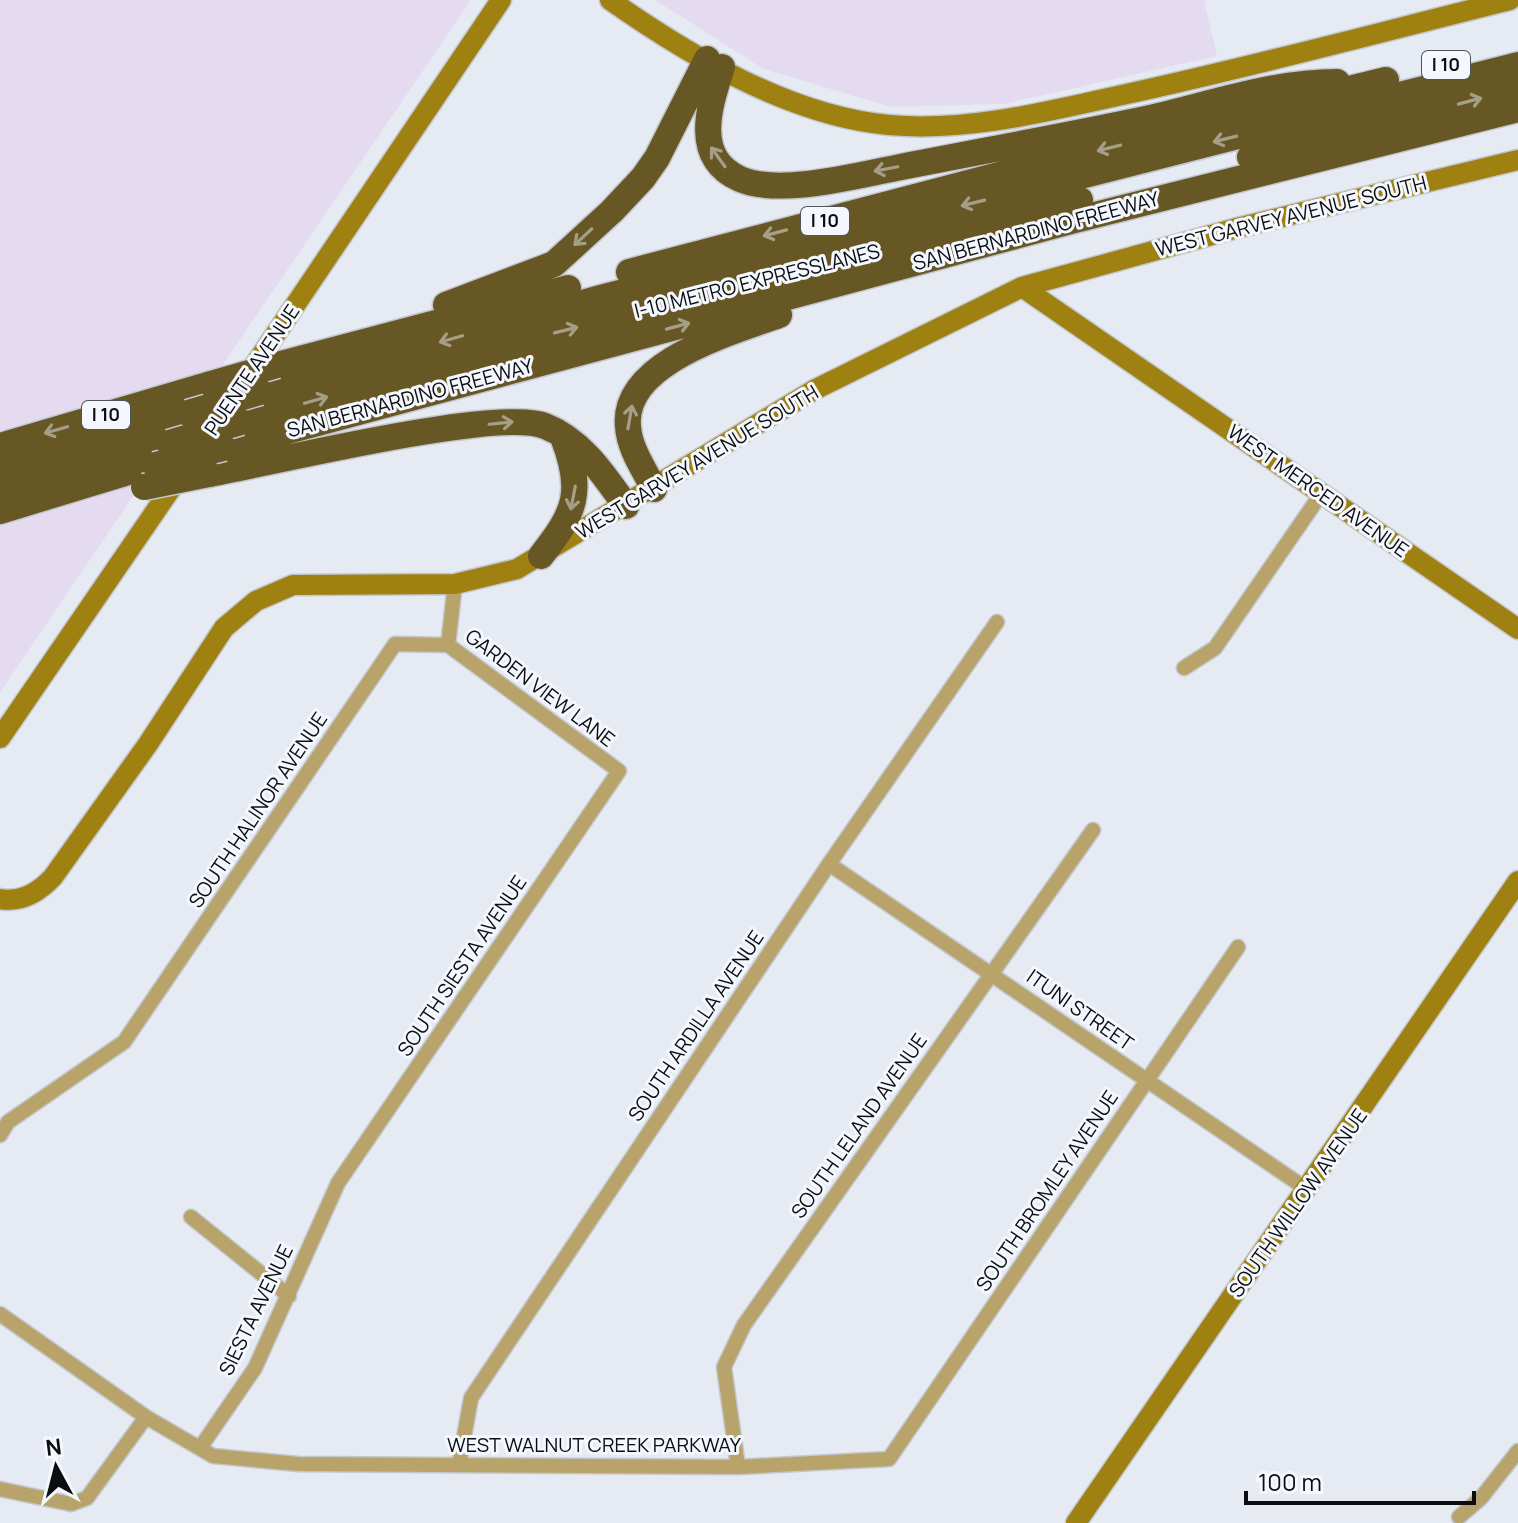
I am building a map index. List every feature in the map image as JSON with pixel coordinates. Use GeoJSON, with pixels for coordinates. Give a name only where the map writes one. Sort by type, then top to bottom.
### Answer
{"type":"FeatureCollection","features":[{"type":"Feature","properties":{"kind":"highway","name":"I 10"},"geometry":{"type":"LineString","coordinates":[[0,446],[277,365],[1007,173],[1518,48]]}},
{"type":"Feature","properties":{"kind":"highway"},"geometry":{"type":"LineString","coordinates":[[714,63],[706,131],[710,149],[721,165],[739,179],[763,184],[839,179],[1141,120],[1299,82],[1375,83]]}},
{"type":"Feature","properties":{"kind":"highway"},"geometry":{"type":"LineString","coordinates":[[277,365],[554,264],[643,178],[714,63]]}},
{"type":"Feature","properties":{"kind":"highway","name":"I-10 METRO EXPRESSLANES"},"geometry":{"type":"LineString","coordinates":[[0,467],[604,297],[1518,65]]}},
{"type":"Feature","properties":{"kind":"highway","name":"I-10 METRO EXPRESSLANES"},"geometry":{"type":"LineString","coordinates":[[0,491],[156,465],[241,422],[528,340],[1518,88]]}},
{"type":"Feature","properties":{"kind":"highway","name":"SAN BERNARDINO FREEWAY"},"geometry":{"type":"LineString","coordinates":[[0,511],[156,465],[982,245],[1518,109]]}},
{"type":"Feature","properties":{"kind":"highway"},"geometry":{"type":"LineString","coordinates":[[654,489],[634,452],[627,415],[647,379],[661,365],[740,329],[982,245]]}},
{"type":"Feature","properties":{"kind":"highway"},"geometry":{"type":"LineString","coordinates":[[156,465],[209,474],[438,430],[522,420],[562,434],[597,466],[626,506]]}},
{"type":"Feature","properties":{"kind":"highway"},"geometry":{"type":"LineString","coordinates":[[541,556],[564,526],[576,497],[574,467],[562,434]]}},
{"type":"Feature","properties":{"kind":"street","name":"PUENTE AVENUE"},"geometry":{"type":"LineString","coordinates":[[0,738],[501,0]]}},
{"type":"Feature","properties":{"kind":"street"},"geometry":{"type":"LineString","coordinates":[[610,0],[655,31],[714,63],[821,112],[888,125],[943,125],[1019,118],[1169,85],[1510,0]]}},
{"type":"Feature","properties":{"kind":"street","name":"WEST GARVEY AVENUE SOUTH"},"geometry":{"type":"LineString","coordinates":[[0,899],[25,897],[41,890],[53,877],[148,744],[224,628],[256,601],[293,585],[320,582],[455,584],[501,575],[541,556],[626,506],[814,390],[1022,287],[1237,228],[1518,160]]}},
{"type":"Feature","properties":{"kind":"street","name":"WEST MERCED AVENUE"},"geometry":{"type":"LineString","coordinates":[[1022,287],[1518,629]]}},
{"type":"Feature","properties":{"kind":"street"},"geometry":{"type":"LineString","coordinates":[[1184,668],[1215,648],[1321,494]]}},
{"type":"Feature","properties":{"kind":"street","name":"GARDEN VIEW LANE"},"geometry":{"type":"LineString","coordinates":[[455,584],[448,645],[619,771]]}},
{"type":"Feature","properties":{"kind":"street","name":"SOUTH ARDILLA AVENUE"},"geometry":{"type":"LineString","coordinates":[[459,1465],[471,1398],[829,864],[997,622]]}},
{"type":"Feature","properties":{"kind":"street","name":"SOUTH HALINOR AVENUE"},"geometry":{"type":"LineString","coordinates":[[0,1135],[8,1122],[124,1042],[395,644],[448,645]]}},
{"type":"Feature","properties":{"kind":"street","name":"SOUTH SIESTA AVENUE"},"geometry":{"type":"LineString","coordinates":[[338,1183],[619,771]]}},
{"type":"Feature","properties":{"kind":"street","name":"SOUTH LELAND AVENUE"},"geometry":{"type":"LineString","coordinates":[[738,1467],[724,1367],[744,1325],[1093,830]]}},
{"type":"Feature","properties":{"kind":"street","name":"ITUNI STREET"},"geometry":{"type":"LineString","coordinates":[[829,864],[992,972],[1308,1190]]}},
{"type":"Feature","properties":{"kind":"street","name":"SOUTH WILLOW AVENUE"},"geometry":{"type":"LineString","coordinates":[[1076,1523],[1518,881]]}},
{"type":"Feature","properties":{"kind":"street","name":"SOUTH BROMLEY AVENUE"},"geometry":{"type":"LineString","coordinates":[[889,1459],[1238,947]]}},
{"type":"Feature","properties":{"kind":"street","name":"SIESTA AVENUE"},"geometry":{"type":"LineString","coordinates":[[200,1448],[255,1368],[338,1183]]}},
{"type":"Feature","properties":{"kind":"street"},"geometry":{"type":"LineString","coordinates":[[191,1217],[289,1296]]}},
{"type":"Feature","properties":{"kind":"street","name":"WEST WALNUT CREEK PARKWAY"},"geometry":{"type":"LineString","coordinates":[[0,1314],[146,1417],[213,1456],[298,1464],[738,1467],[889,1459]]}},
{"type":"Feature","properties":{"kind":"street"},"geometry":{"type":"LineString","coordinates":[[0,1489],[71,1504],[87,1498],[146,1417]]}},
{"type":"Feature","properties":{"kind":"street"},"geometry":{"type":"LineString","coordinates":[[1459,1517],[1481,1498],[1518,1451]]}},
{"type":"Feature","properties":{"kind":"shaded area"},"geometry":{"type":"Polygon","coordinates":[[[0,0],[471,0],[0,692],[0,0]]]}},
{"type":"Feature","properties":{"kind":"shaded area"},"geometry":{"type":"Polygon","coordinates":[[[655,0],[1204,0],[1217,56],[1004,104],[891,107],[764,69],[655,0]]]}}]}
